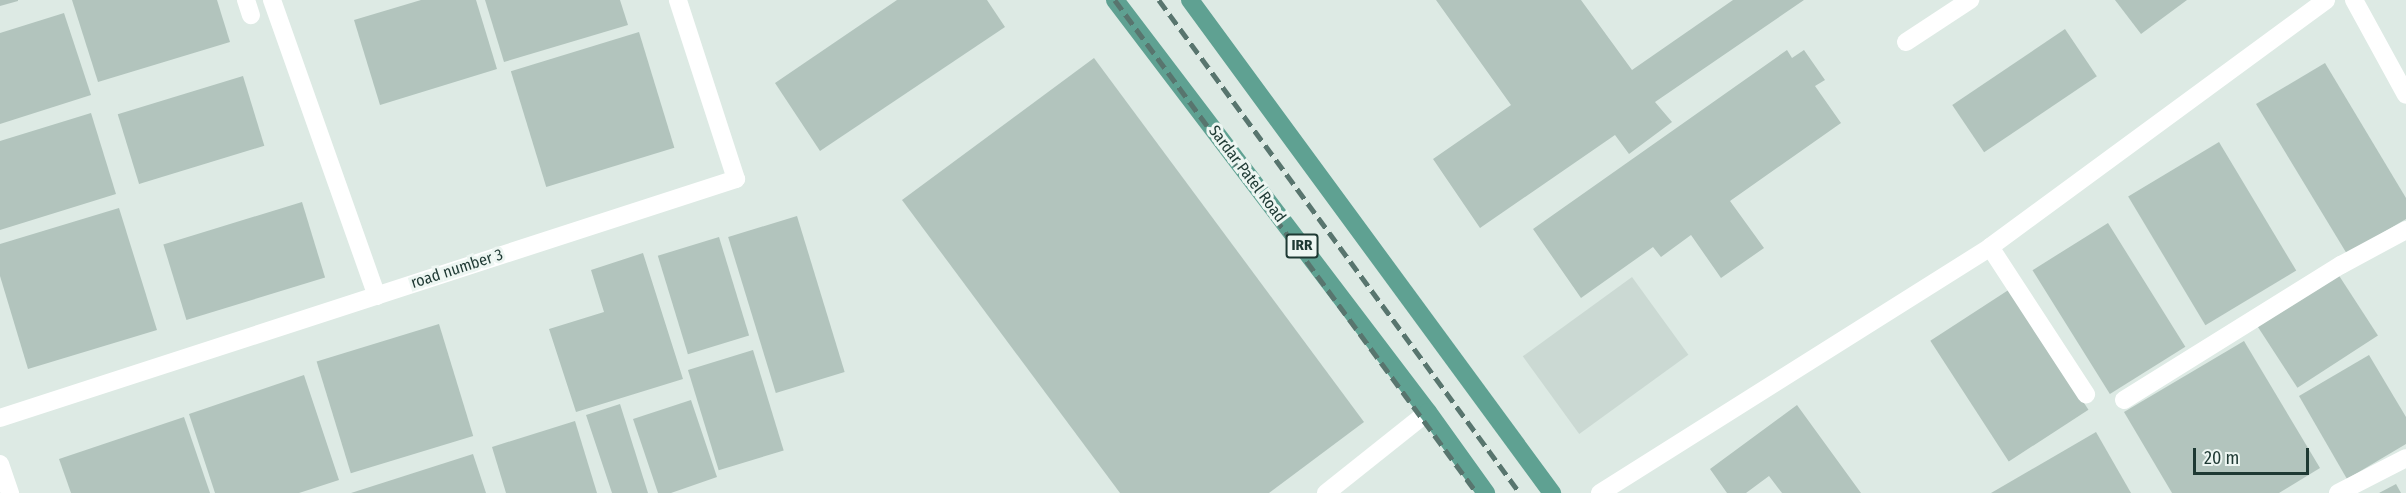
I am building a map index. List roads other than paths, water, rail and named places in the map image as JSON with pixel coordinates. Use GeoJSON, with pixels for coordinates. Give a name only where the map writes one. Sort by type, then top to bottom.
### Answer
{"type":"FeatureCollection","features":[{"type":"Feature","properties":{"kind":"main road","name":"Sardar Patel Road"},"geometry":{"type":"LineString","coordinates":[[1115,0],[1428,412],[1486,493]]}},
{"type":"Feature","properties":{"kind":"main road"},"geometry":{"type":"LineString","coordinates":[[1190,0],[1552,493]]}},
{"type":"Feature","properties":{"kind":"street"},"geometry":{"type":"LineString","coordinates":[[272,0],[377,296]]}},
{"type":"Feature","properties":{"kind":"street","name":"road number 3"},"geometry":{"type":"LineString","coordinates":[[0,418],[736,179],[678,0]]}},
{"type":"Feature","properties":{"kind":"street"},"geometry":{"type":"LineString","coordinates":[[1906,42],[1971,0]]}},
{"type":"Feature","properties":{"kind":"street"},"geometry":{"type":"LineString","coordinates":[[1600,493],[1990,247],[2326,0]]}},
{"type":"Feature","properties":{"kind":"street"},"geometry":{"type":"LineString","coordinates":[[2354,0],[2406,95]]}},
{"type":"Feature","properties":{"kind":"street"},"geometry":{"type":"LineString","coordinates":[[2124,400],[2342,265],[2406,230]]}},
{"type":"Feature","properties":{"kind":"street"},"geometry":{"type":"LineString","coordinates":[[1990,247],[2086,394]]}},
{"type":"Feature","properties":{"kind":"street"},"geometry":{"type":"LineString","coordinates":[[1326,493],[1428,412]]}},
{"type":"Feature","properties":{"kind":"street"},"geometry":{"type":"LineString","coordinates":[[2338,493],[2406,458]]}},
{"type":"Feature","properties":{"kind":"street"},"geometry":{"type":"LineString","coordinates":[[0,464],[10,493]]}},
{"type":"Feature","properties":{"kind":"railway"},"geometry":{"type":"LineString","coordinates":[[1115,0],[1477,493]]}},
{"type":"Feature","properties":{"kind":"railway"},"geometry":{"type":"LineString","coordinates":[[1159,0],[1520,493]]}}]}
